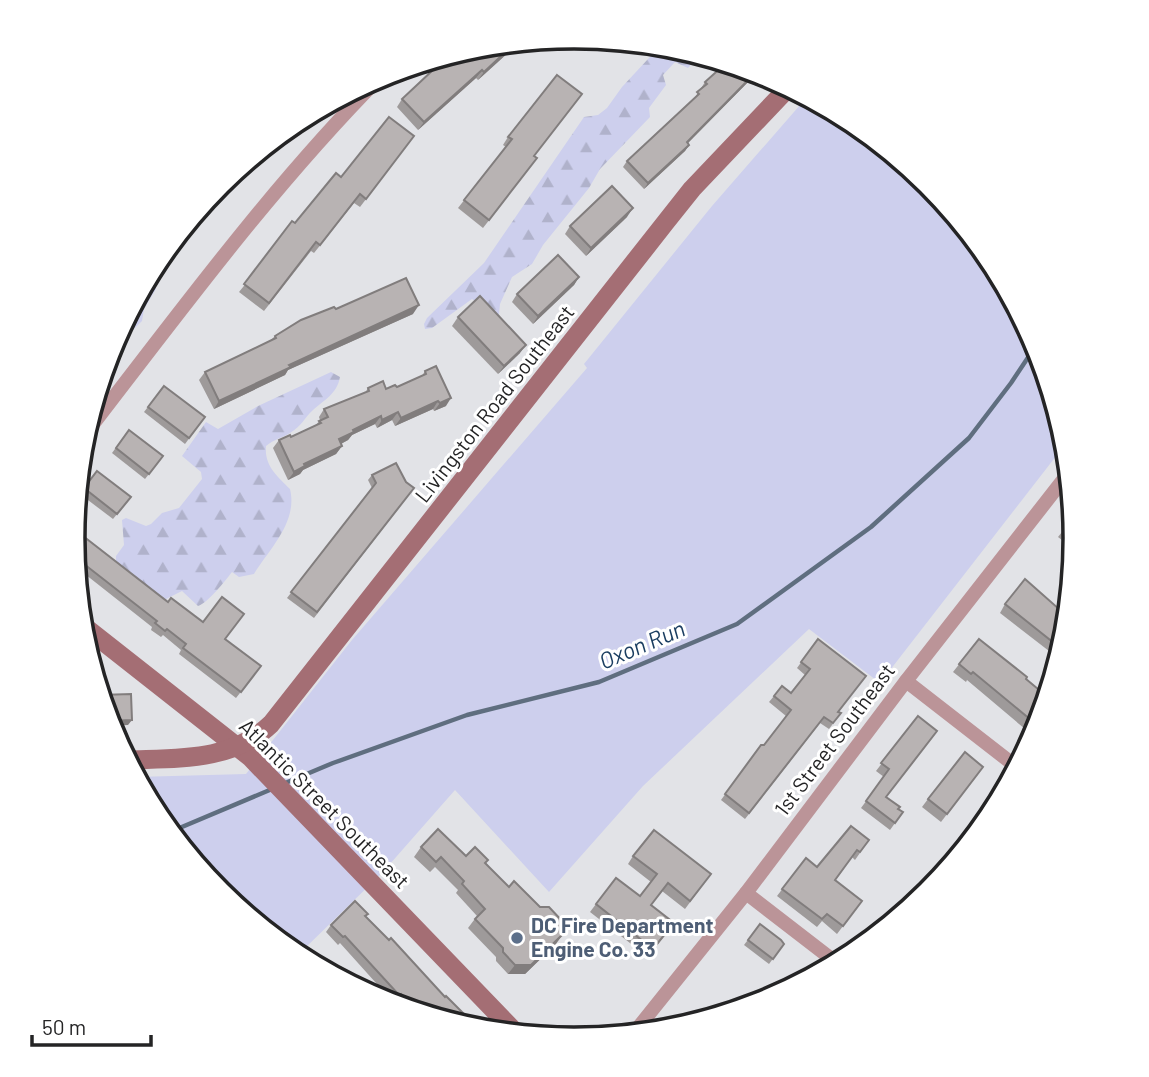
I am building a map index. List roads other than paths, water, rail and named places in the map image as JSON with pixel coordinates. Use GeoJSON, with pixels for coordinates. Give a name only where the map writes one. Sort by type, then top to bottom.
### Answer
{"type":"FeatureCollection","features":[{"type":"Feature","properties":{"kind":"street","name":"Livingston Road Southeast"},"geometry":{"type":"LineString","coordinates":[[138,760],[198,758],[237,747],[268,727],[665,222],[699,181],[782,95]]}},
{"type":"Feature","properties":{"kind":"street"},"geometry":{"type":"LineString","coordinates":[[102,413],[268,200],[360,98]]}},
{"type":"Feature","properties":{"kind":"street","name":"1st Street Southeast"},"geometry":{"type":"LineString","coordinates":[[641,1023],[746,893],[906,681],[1061,483]]}},
{"type":"Feature","properties":{"kind":"street","name":"Atlantic Street Southeast"},"geometry":{"type":"LineString","coordinates":[[94,634],[254,761],[507,1023]]}},
{"type":"Feature","properties":{"kind":"street"},"geometry":{"type":"LineString","coordinates":[[906,681],[1010,762]]}},
{"type":"Feature","properties":{"kind":"street"},"geometry":{"type":"LineString","coordinates":[[746,893],[828,956]]}},
{"type":"Feature","properties":{"kind":"waterway","name":"Oxon Run"},"geometry":{"type":"LineString","coordinates":[[283,784],[333,763],[467,715],[599,682],[737,624],[871,527],[969,438],[1029,356]]}},
{"type":"Feature","properties":{"kind":"waterway","name":"Oxon Run"},"geometry":{"type":"LineString","coordinates":[[180,828],[272,789]]}},
{"type":"Feature","properties":{"kind":"place","name":"DC Fire Department Engine Co. 33"},"geometry":{"type":"Point","coordinates":[517,938]}}]}
